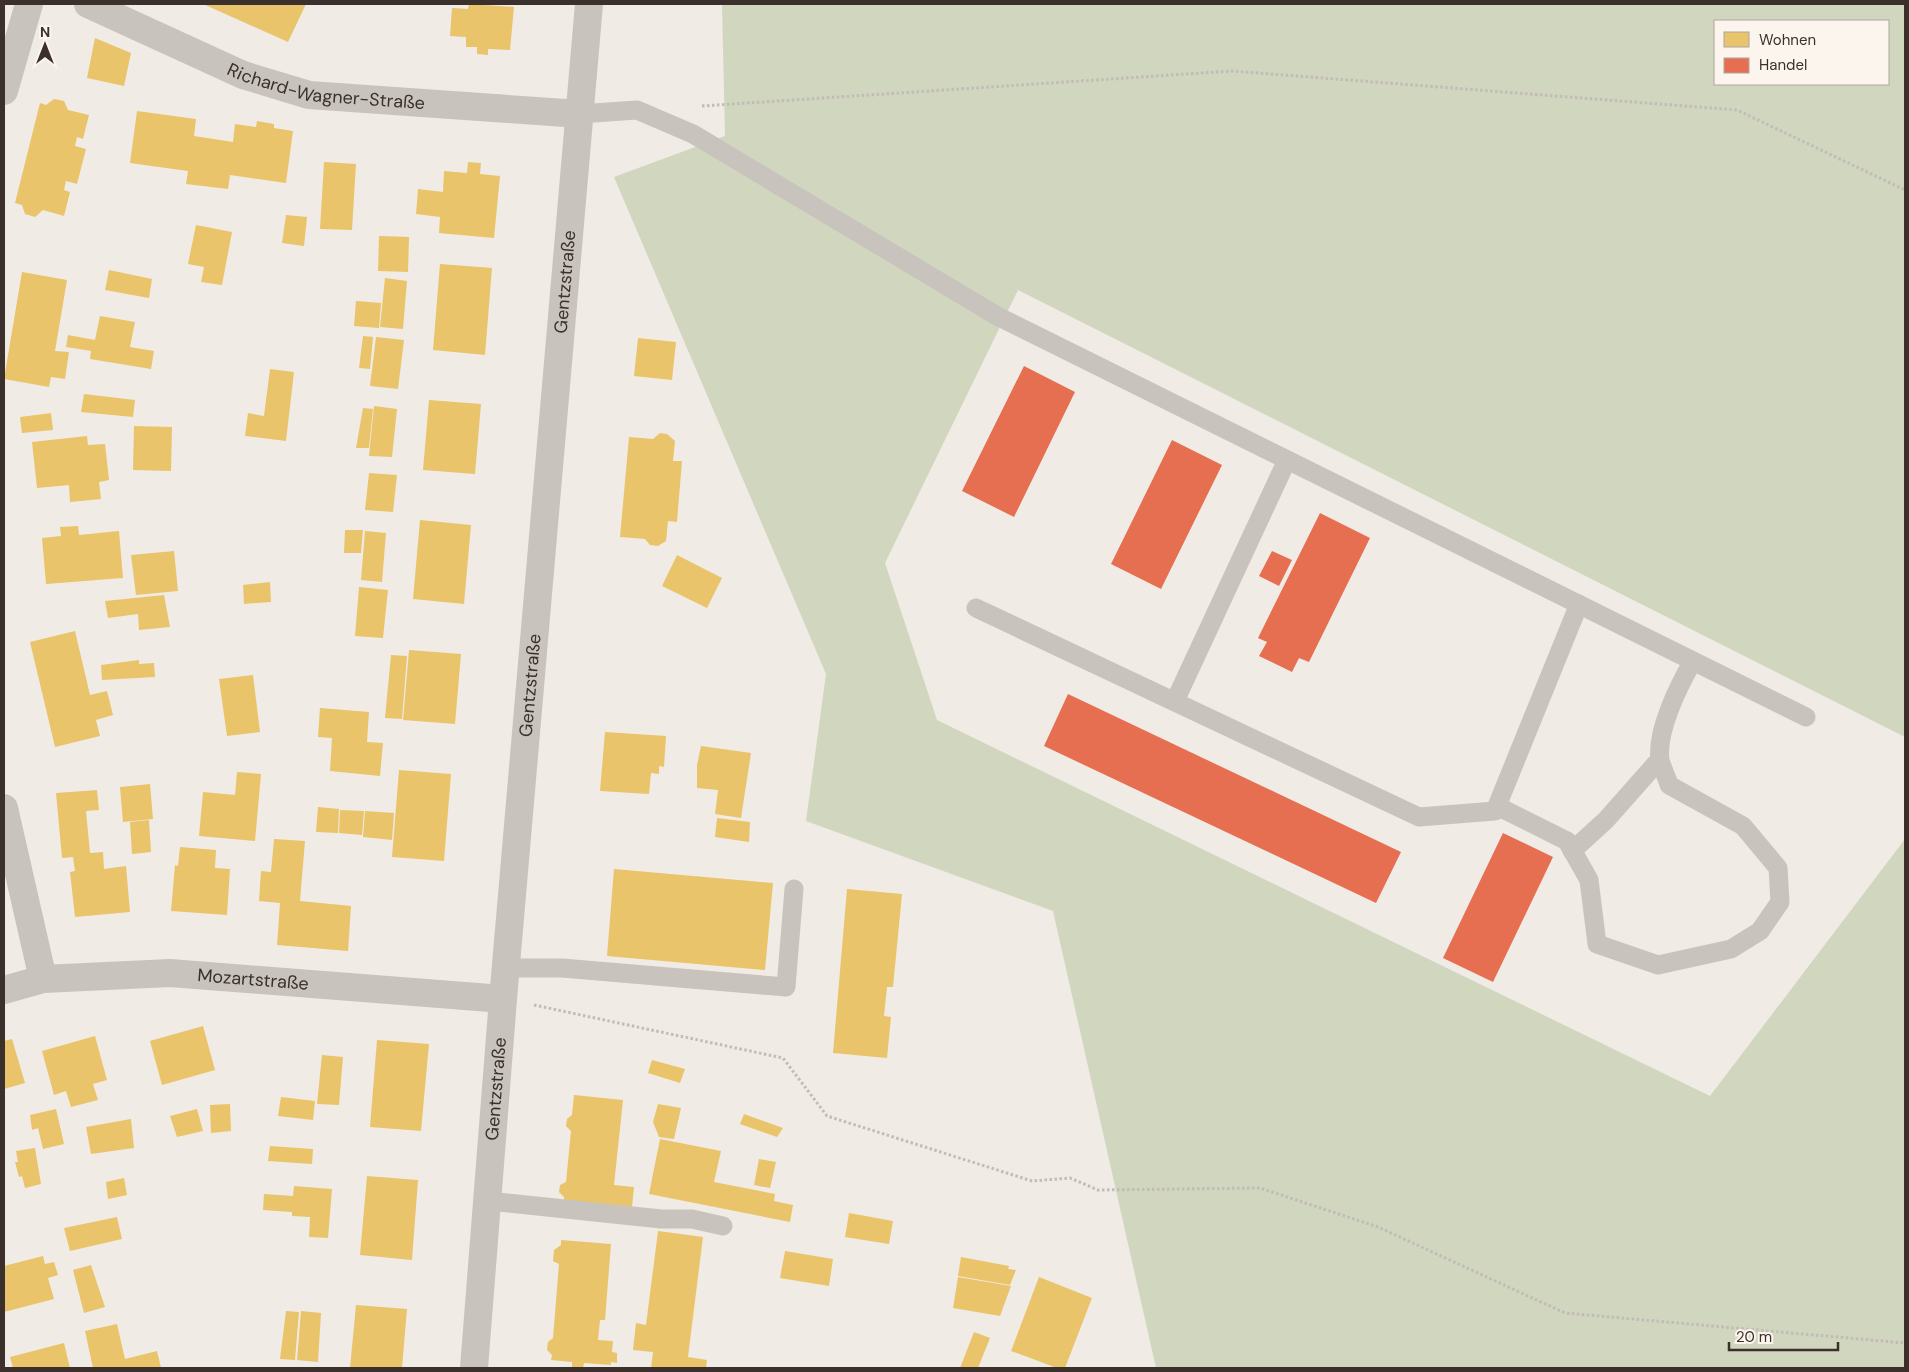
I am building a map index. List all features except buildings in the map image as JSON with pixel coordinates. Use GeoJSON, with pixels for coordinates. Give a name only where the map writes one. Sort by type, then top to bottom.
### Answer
{"type":"FeatureCollection","features":[{"type":"Feature","properties":{"kind":"street"},"geometry":{"type":"LineString","coordinates":[[4,92],[29,4]]}},
{"type":"Feature","properties":{"kind":"street","name":"Richard-Wagner-Straße"},"geometry":{"type":"LineString","coordinates":[[88,4],[243,75],[309,94],[579,114]]}},
{"type":"Feature","properties":{"kind":"street","name":"Gentzstraße"},"geometry":{"type":"LineString","coordinates":[[474,1368],[503,999],[589,4]]}},
{"type":"Feature","properties":{"kind":"street"},"geometry":{"type":"LineString","coordinates":[[4,808],[43,979]]}},
{"type":"Feature","properties":{"kind":"street","name":"Mozartstraße"},"geometry":{"type":"LineString","coordinates":[[4,990],[43,979],[170,973],[503,999]]}},
{"type":"Feature","properties":{"kind":"lane"},"geometry":{"type":"LineString","coordinates":[[579,114],[637,110],[693,134],[997,316],[1806,717]]}},
{"type":"Feature","properties":{"kind":"lane"},"geometry":{"type":"LineString","coordinates":[[1175,702],[1288,460]]}},
{"type":"Feature","properties":{"kind":"lane"},"geometry":{"type":"LineString","coordinates":[[976,608],[1419,817],[1495,811],[1579,604]]}},
{"type":"Feature","properties":{"kind":"lane"},"geometry":{"type":"LineString","coordinates":[[1497,806],[1567,841],[1589,880],[1597,944],[1658,965],[1732,949],[1760,931],[1780,902],[1778,868],[1743,826],[1669,785],[1660,760],[1662,734],[1682,681],[1693,661]]}},
{"type":"Feature","properties":{"kind":"lane"},"geometry":{"type":"LineString","coordinates":[[1572,851],[1606,820],[1660,760]]}},
{"type":"Feature","properties":{"kind":"lane"},"geometry":{"type":"LineString","coordinates":[[506,968],[562,968],[786,987],[794,889]]}},
{"type":"Feature","properties":{"kind":"lane"},"geometry":{"type":"LineString","coordinates":[[488,1201],[662,1219],[692,1219],[723,1226]]}},
{"type":"Feature","properties":{"kind":"path"},"geometry":{"type":"LineString","coordinates":[[696,106],[1232,71],[1737,110],[1905,190]]}},
{"type":"Feature","properties":{"kind":"path"},"geometry":{"type":"LineString","coordinates":[[503,999],[783,1058],[828,1116],[1032,1181],[1070,1178],[1098,1190],[1260,1188],[1378,1228],[1566,1313],[1905,1343]]}},
{"type":"Feature","properties":{"kind":"green space"},"geometry":{"type":"Polygon","coordinates":[[[722,4],[1905,4],[1905,737],[1018,290],[885,563],[937,720],[1710,1096],[1905,839],[1905,1368],[1156,1368],[1053,911],[806,821],[826,674],[614,177],[725,136],[722,4]]]}}]}
